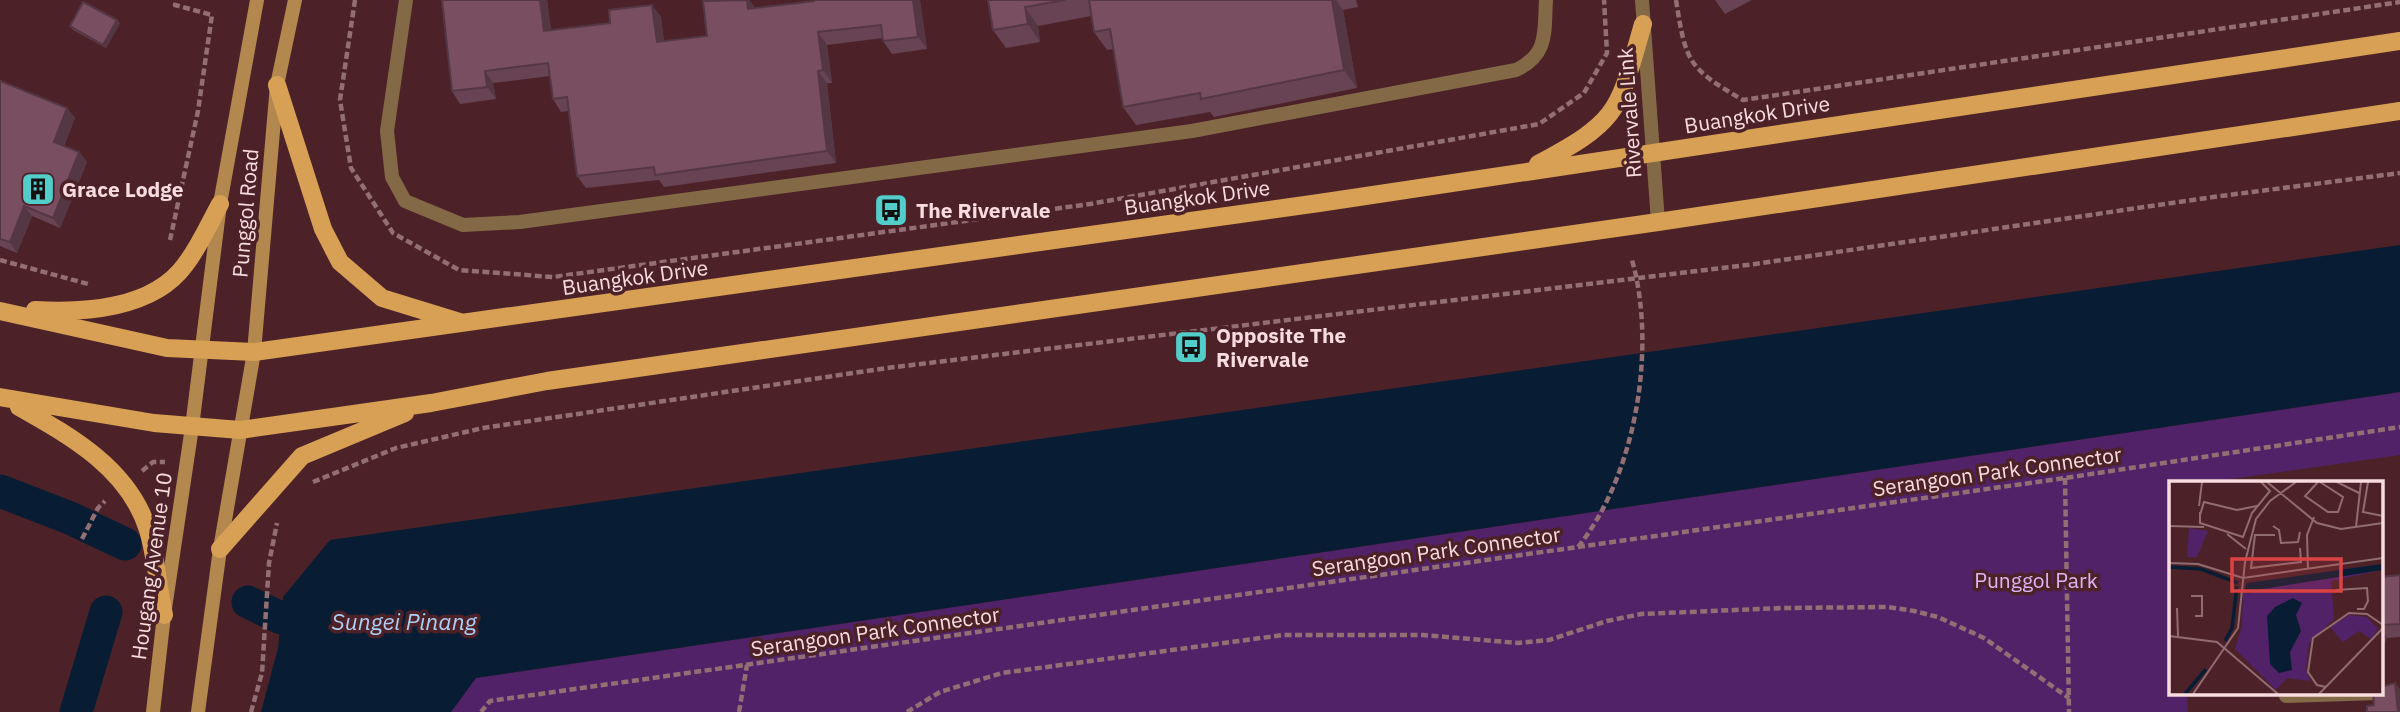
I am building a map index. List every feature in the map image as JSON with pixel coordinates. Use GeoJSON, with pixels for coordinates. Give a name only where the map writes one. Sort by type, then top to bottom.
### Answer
{"type":"FeatureCollection","features":[{"type":"Feature","properties":{"kind":"main road","name":"Punggol Road"},"geometry":{"type":"LineString","coordinates":[[192,427],[220,204],[257,0]]}},
{"type":"Feature","properties":{"kind":"main road","name":"Punggol Road"},"geometry":{"type":"LineString","coordinates":[[240,430],[254,352],[277,85],[295,0]]}},
{"type":"Feature","properties":{"kind":"main road"},"geometry":{"type":"LineString","coordinates":[[1526,170],[1577,143],[1603,124],[1621,100],[1643,24]]}},
{"type":"Feature","properties":{"kind":"main road","name":"Buangkok Drive"},"geometry":{"type":"LineString","coordinates":[[0,309],[167,348],[202,352],[254,352],[1320,203],[2400,41]]}},
{"type":"Feature","properties":{"kind":"main road"},"geometry":{"type":"LineString","coordinates":[[277,85],[323,229],[340,262],[382,298],[466,324]]}},
{"type":"Feature","properties":{"kind":"main road"},"geometry":{"type":"LineString","coordinates":[[5,399],[192,427],[240,430],[431,403],[547,381],[1658,222],[2400,111]]}},
{"type":"Feature","properties":{"kind":"main road"},"geometry":{"type":"LineString","coordinates":[[0,309],[55,311],[118,305],[156,290],[185,267],[220,204]]}},
{"type":"Feature","properties":{"kind":"main road"},"geometry":{"type":"LineString","coordinates":[[5,399],[73,438],[126,484],[147,530],[164,615]]}},
{"type":"Feature","properties":{"kind":"main road"},"geometry":{"type":"LineString","coordinates":[[220,549],[302,456],[431,403]]}},
{"type":"Feature","properties":{"kind":"main road","name":"Hougang Avenue 10"},"geometry":{"type":"LineString","coordinates":[[153,712],[164,615],[192,427]]}},
{"type":"Feature","properties":{"kind":"main road"},"geometry":{"type":"LineString","coordinates":[[198,712],[220,549],[240,430]]}},
{"type":"Feature","properties":{"kind":"street"},"geometry":{"type":"LineString","coordinates":[[406,0],[387,131],[392,177],[405,201],[463,225],[520,222],[1192,131],[1516,70],[1538,56],[1544,39],[1546,0]]}},
{"type":"Feature","properties":{"kind":"street","name":"Rivervale Link"},"geometry":{"type":"LineString","coordinates":[[1642,0],[1658,222]]}},
{"type":"Feature","properties":{"kind":"street"},"geometry":{"type":"LineString","coordinates":[[2286,696],[2325,694]]}},
{"type":"Feature","properties":{"kind":"path"},"geometry":{"type":"LineString","coordinates":[[162,251],[170,242],[198,111],[212,15],[175,5],[177,0]]}},
{"type":"Feature","properties":{"kind":"path"},"geometry":{"type":"LineString","coordinates":[[1676,0],[1685,51],[1703,76],[1743,100],[2400,2]]}},
{"type":"Feature","properties":{"kind":"path"},"geometry":{"type":"LineString","coordinates":[[308,484],[396,448],[483,428],[887,368],[1638,279],[1894,246],[2213,197],[2400,173]]}},
{"type":"Feature","properties":{"kind":"path"},"geometry":{"type":"LineString","coordinates":[[0,260],[97,286]]}},
{"type":"Feature","properties":{"kind":"path"},"geometry":{"type":"LineString","coordinates":[[1577,547],[1600,516],[1611,494],[1633,424],[1641,376],[1642,297],[1633,260]]}},
{"type":"Feature","properties":{"kind":"path","name":"Serangoon Park Connector"},"geometry":{"type":"LineString","coordinates":[[481,712],[490,701],[2065,478],[2400,427]]}},
{"type":"Feature","properties":{"kind":"path"},"geometry":{"type":"LineString","coordinates":[[2065,478],[2069,712]]}},
{"type":"Feature","properties":{"kind":"path"},"geometry":{"type":"LineString","coordinates":[[251,712],[262,673],[269,563],[277,520]]}},
{"type":"Feature","properties":{"kind":"path"},"geometry":{"type":"LineString","coordinates":[[82,539],[91,521]]}},
{"type":"Feature","properties":{"kind":"path"},"geometry":{"type":"LineString","coordinates":[[907,712],[940,692],[1002,673],[1283,635],[1423,635],[1518,643],[1549,640],[1607,621],[1641,614],[1863,607],[1914,611],[1963,627],[2002,650],[2069,698]]}},
{"type":"Feature","properties":{"kind":"path"},"geometry":{"type":"LineString","coordinates":[[739,712],[747,665]]}},
{"type":"Feature","properties":{"kind":"green space","name":"Punggol Park"},"geometry":{"type":"Polygon","coordinates":[[[2400,392],[2400,455],[2217,481],[2169,481],[2169,694],[2187,694],[2188,712],[451,712],[476,678],[2400,392]]]}},
{"type":"Feature","properties":{"kind":"water","name":"Sungei Pinang"},"geometry":{"type":"Polygon","coordinates":[[[2400,245],[2400,392],[476,678],[451,712],[261,712],[278,648],[283,597],[330,540],[2400,245]]]}},
{"type":"Feature","properties":{"kind":"building"},"geometry":{"type":"Polygon","coordinates":[[[442,0],[540,0],[544,31],[610,23],[609,10],[652,5],[657,42],[707,36],[703,1],[747,0],[748,9],[814,0],[913,0],[918,37],[883,41],[881,25],[818,32],[823,70],[818,71],[827,151],[655,175],[654,167],[577,176],[567,97],[553,99],[548,63],[485,71],[487,87],[452,91],[442,0]]]}},
{"type":"Feature","properties":{"kind":"building"},"geometry":{"type":"Polygon","coordinates":[[[988,0],[1065,0],[1025,7],[1028,24],[993,30],[988,0]]]}},
{"type":"Feature","properties":{"kind":"building"},"geometry":{"type":"Polygon","coordinates":[[[1089,0],[1332,0],[1344,70],[1201,99],[1200,93],[1123,107],[1110,29],[1094,32],[1089,0]]]}},
{"type":"Feature","properties":{"kind":"building"},"geometry":{"type":"Polygon","coordinates":[[[83,2],[117,20],[103,45],[70,26],[83,2]]]}},
{"type":"Feature","properties":{"kind":"building","name":"Grace Lodge"},"geometry":{"type":"Polygon","coordinates":[[[0,81],[67,108],[54,142],[79,152],[53,218],[24,206],[10,242],[0,239],[0,81]]]}},
{"type":"Feature","properties":{"kind":"building"},"geometry":{"type":"Polygon","coordinates":[[[2400,575],[2400,624],[2382,625],[2382,577],[2400,575]]]}},
{"type":"Feature","properties":{"kind":"building"},"geometry":{"type":"Polygon","coordinates":[[[2395,683],[2398,712],[2367,712],[2367,706],[2374,705],[2373,694],[2382,694],[2382,687],[2395,683]]]}},
{"type":"Feature","properties":{"kind":"waterway"},"geometry":{"type":"LineString","coordinates":[[0,491],[70,518],[125,544]]}},
{"type":"Feature","properties":{"kind":"waterway"},"geometry":{"type":"LineString","coordinates":[[248,602],[281,618]]}},
{"type":"Feature","properties":{"kind":"waterway"},"geometry":{"type":"LineString","coordinates":[[76,712],[106,612]]}},
{"type":"Feature","properties":{"kind":"place","name":"Grace Lodge"},"geometry":{"type":"Point","coordinates":[38,189]}},
{"type":"Feature","properties":{"kind":"place","name":"The Rivervale"},"geometry":{"type":"Point","coordinates":[891,210]}},
{"type":"Feature","properties":{"kind":"place","name":"Opposite The Rivervale"},"geometry":{"type":"Point","coordinates":[1191,347]}}]}
